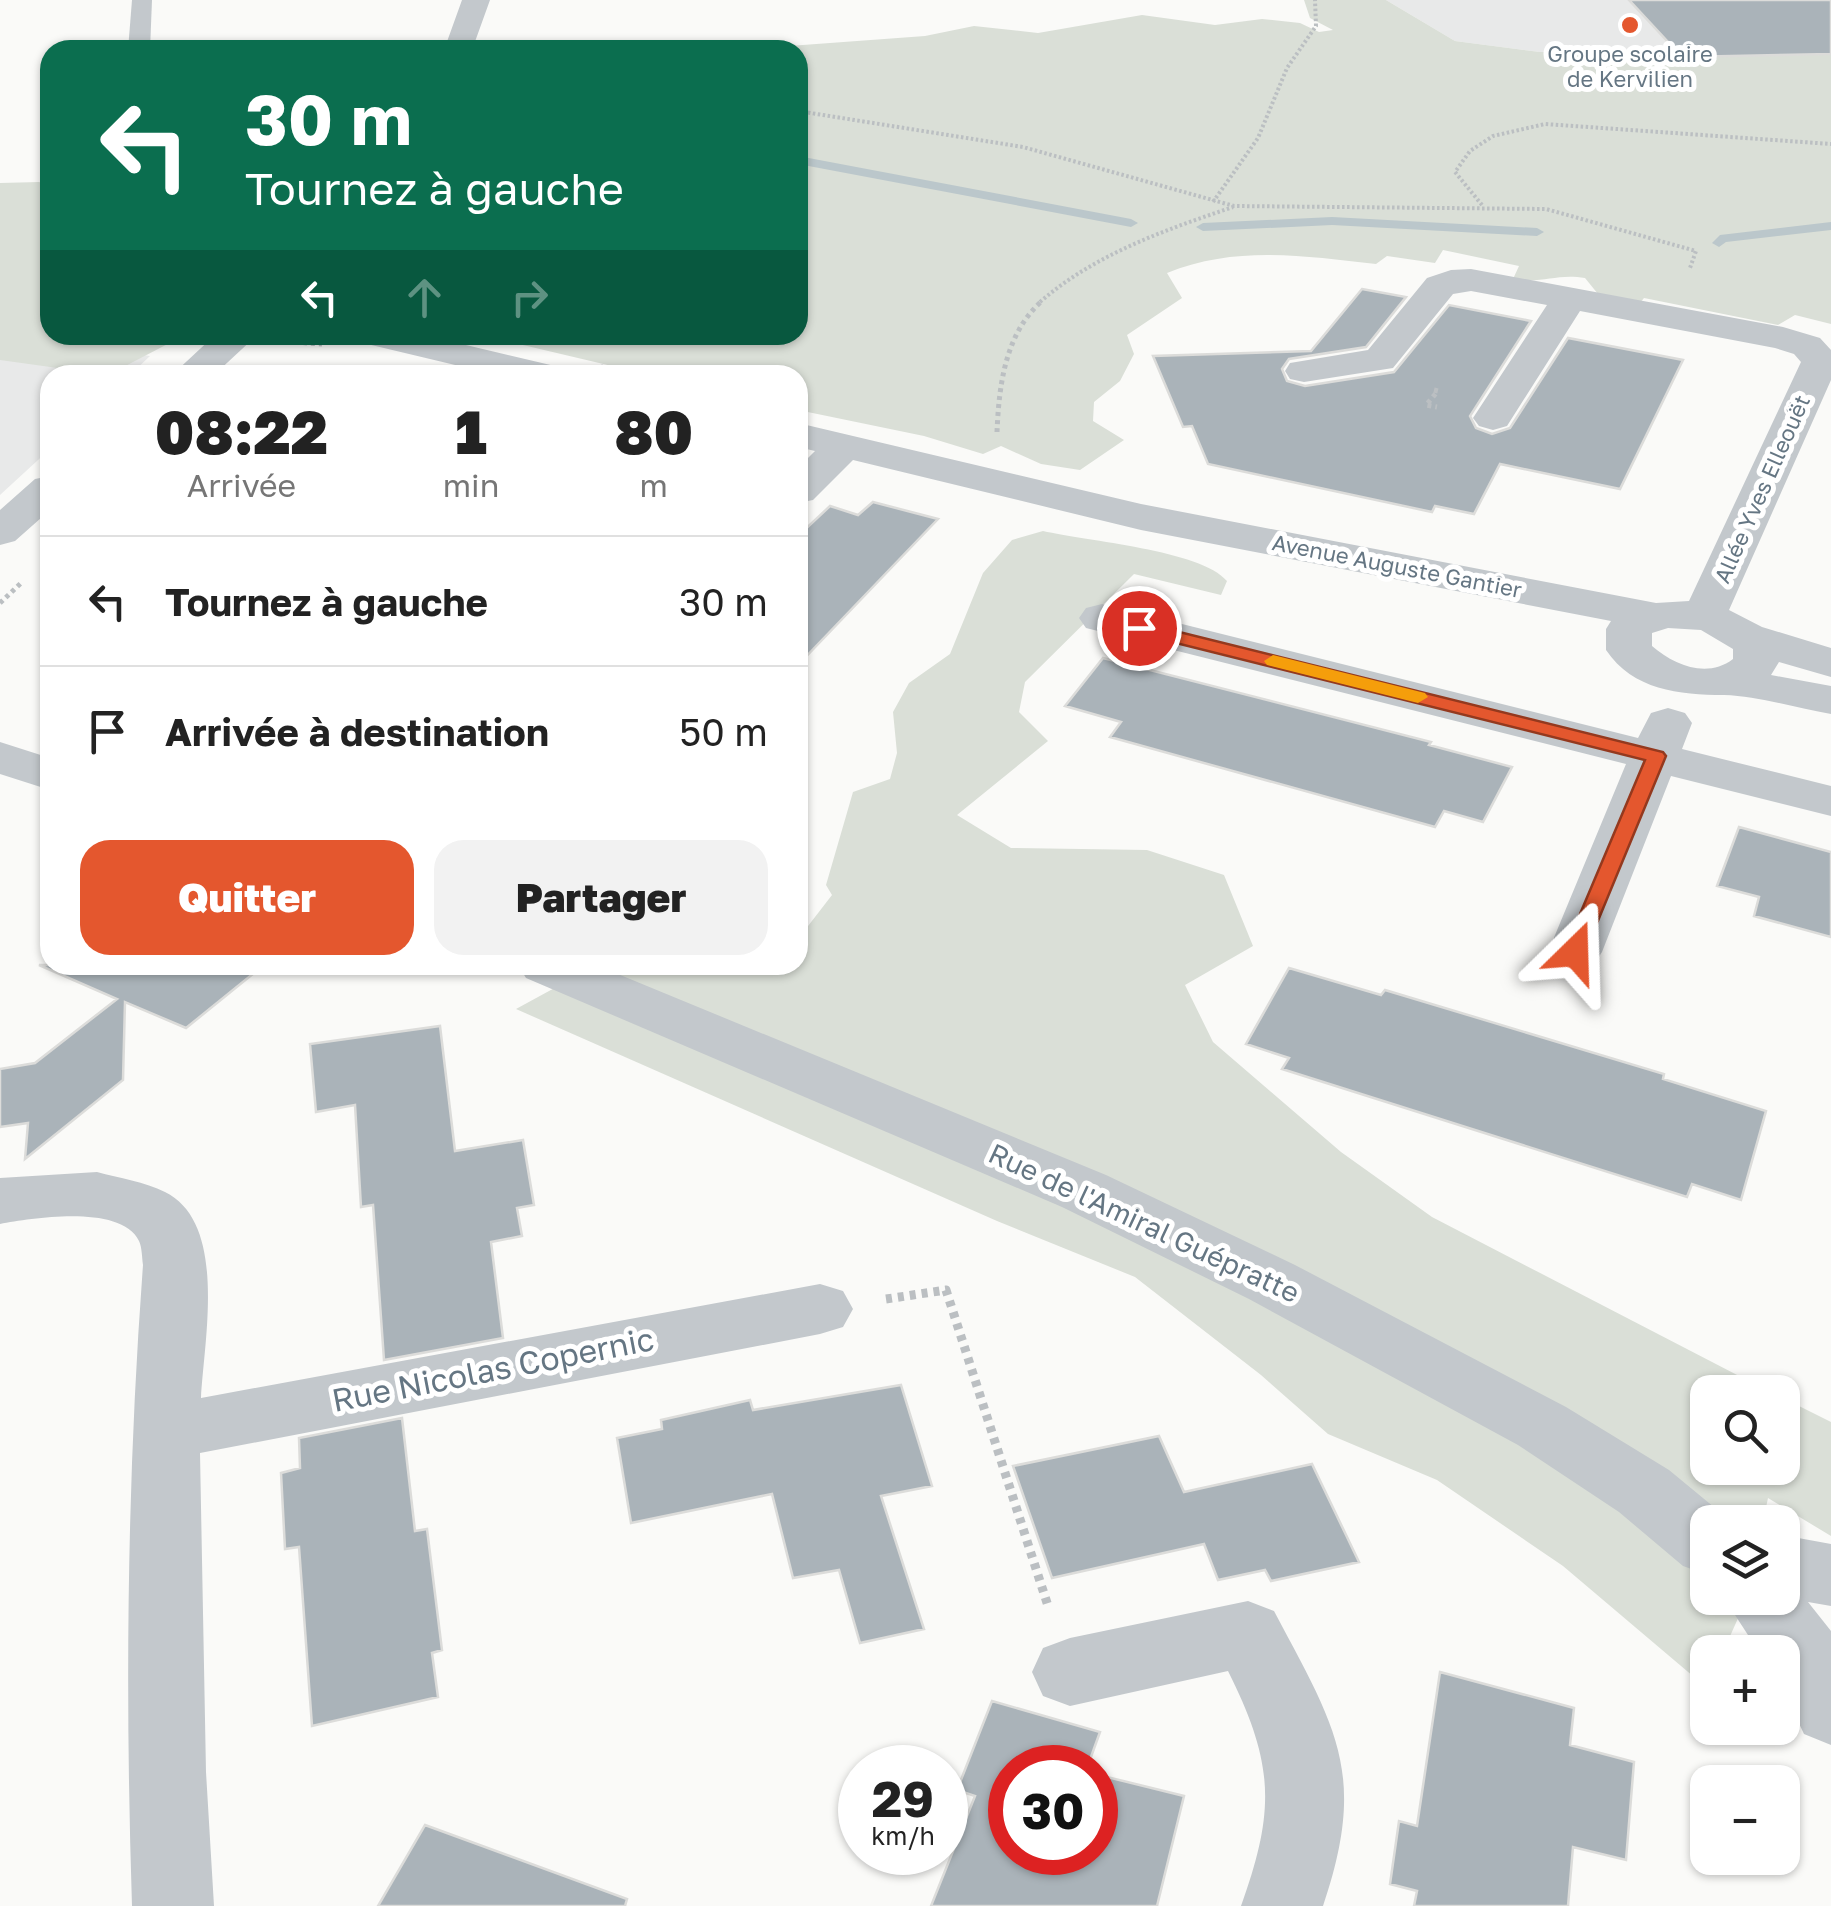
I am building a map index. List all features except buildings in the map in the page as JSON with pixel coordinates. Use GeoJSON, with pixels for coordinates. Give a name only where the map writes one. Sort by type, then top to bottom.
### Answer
{"type":"FeatureCollection","features":[{"type":"Feature","properties":{"kind":"street"},"geometry":{"type":"LineString","coordinates":[[462,40],[476,1]]}},
{"type":"Feature","properties":{"kind":"street","name":"Allée Yves Elleouët"},"geometry":{"type":"LineString","coordinates":[[1304,371],[1380,360],[1440,286],[1470,280],[1782,338],[1807,346],[1825,362],[1703,616]]}},
{"type":"Feature","properties":{"kind":"street"},"geometry":{"type":"LineString","coordinates":[[1493,418],[1570,298]]}},
{"type":"Feature","properties":{"kind":"street"},"geometry":{"type":"LineString","coordinates":[[163,365],[184,345]]}},
{"type":"Feature","properties":{"kind":"street"},"geometry":{"type":"LineString","coordinates":[[203,365],[226,345]]}},
{"type":"Feature","properties":{"kind":"street"},"geometry":{"type":"LineString","coordinates":[[418,345],[503,365]]}},
{"type":"Feature","properties":{"kind":"street","name":"Avenue Auguste Gantier"},"geometry":{"type":"LineString","coordinates":[[808,437],[1641,633]]}},
{"type":"Feature","properties":{"kind":"street"},"geometry":{"type":"LineString","coordinates":[[808,481],[844,446]]}},
{"type":"Feature","properties":{"kind":"street"},"geometry":{"type":"LineString","coordinates":[[0,532],[40,495]]}},
{"type":"Feature","properties":{"kind":"street"},"geometry":{"type":"LineString","coordinates":[[1831,663],[1748,637],[1703,616],[1641,633],[1645,665],[1700,680],[1831,700]]}},
{"type":"Feature","properties":{"kind":"street"},"geometry":{"type":"LineString","coordinates":[[1102,618],[1831,801]]}},
{"type":"Feature","properties":{"kind":"street"},"geometry":{"type":"LineString","coordinates":[[1575,952],[1670,719],[1700,680],[1738,678],[1756,664],[1756,646],[1748,637]]}},
{"type":"Feature","properties":{"kind":"street"},"geometry":{"type":"LineString","coordinates":[[0,757],[40,771]]}},
{"type":"Feature","properties":{"kind":"street","name":"Rue de l'Amiral Guépratte"},"geometry":{"type":"LineString","coordinates":[[570,975],[1048,1175],[1272,1282],[1542,1426],[1644,1491],[1690,1530]]}},
{"type":"Feature","properties":{"kind":"street"},"geometry":{"type":"LineString","coordinates":[[0,1201],[97,1194],[144,1209],[169,1231],[175,1265],[166,1432],[167,1772],[173,1906]]}},
{"type":"Feature","properties":{"kind":"street","name":"Rue Nicolas Copernic"},"geometry":{"type":"LineString","coordinates":[[166,1432],[820,1308]]}},
{"type":"Feature","properties":{"kind":"street"},"geometry":{"type":"LineString","coordinates":[[1800,1569],[1831,1574]]}},
{"type":"Feature","properties":{"kind":"street"},"geometry":{"type":"LineString","coordinates":[[1774,1615],[1805,1655],[1831,1710]]}},
{"type":"Feature","properties":{"kind":"street"},"geometry":{"type":"LineString","coordinates":[[1070,1672],[1248,1634],[1300,1742],[1305,1788],[1302,1829],[1294,1873],[1282,1906]]}},
{"type":"Feature","properties":{"kind":"lane"},"geometry":{"type":"LineString","coordinates":[[140,40],[142,0]]}},
{"type":"Feature","properties":{"kind":"path"},"geometry":{"type":"LineString","coordinates":[[1212,202],[1258,138],[1287,68],[1316,26],[1314,0]]}},
{"type":"Feature","properties":{"kind":"path"},"geometry":{"type":"LineString","coordinates":[[808,114],[1024,147],[1234,206],[1483,206],[1569,213],[1696,252],[1688,266],[1696,274]]}},
{"type":"Feature","properties":{"kind":"path"},"geometry":{"type":"LineString","coordinates":[[1483,206],[1455,172],[1479,144],[1517,128],[1586,124],[1831,144]]}},
{"type":"Feature","properties":{"kind":"path"},"geometry":{"type":"LineString","coordinates":[[995,483],[1005,471],[998,432],[998,390],[1022,323],[1055,290],[1118,252],[1158,232],[1234,206]]}},
{"type":"Feature","properties":{"kind":"path"},"geometry":{"type":"LineString","coordinates":[[820,1308],[946,1290],[1070,1672]]}},
{"type":"Feature","properties":{"kind":"shaded area"},"geometry":{"type":"Polygon","coordinates":[[[1304,0],[1386,0],[1455,41],[1540,52],[1831,52],[1831,324],[1795,315],[1778,325],[1644,298],[1640,303],[1598,294],[1585,278],[1513,279],[1519,266],[1443,250],[1435,263],[1387,256],[1376,264],[1270,255],[1193,264],[1167,273],[1182,298],[1127,335],[1134,354],[1120,381],[1094,402],[1093,421],[1124,440],[1080,470],[1041,464],[1001,446],[983,454],[924,436],[808,412],[808,365],[608,365],[523,345],[808,345],[808,45],[925,36],[974,26],[1038,33],[1142,15],[1215,25],[1262,19],[1300,23],[1319,32],[1333,30],[1310,18],[1304,0]]]}},
{"type":"Feature","properties":{"kind":"shaded area","name":"Groupe scolaire de Kervilien"},"geometry":{"type":"Polygon","coordinates":[[[1386,0],[1831,0],[1831,52],[1540,52],[1455,41],[1386,0]]]}},
{"type":"Feature","properties":{"kind":"shaded area"},"geometry":{"type":"Polygon","coordinates":[[[40,182],[40,345],[166,345],[127,365],[40,366],[0,360],[0,183],[40,182]]]}},
{"type":"Feature","properties":{"kind":"shaded area"},"geometry":{"type":"Polygon","coordinates":[[[0,335],[40,341],[40,345],[71,345],[150,356],[141,365],[40,365],[40,458],[0,495],[0,335]]]}},
{"type":"Feature","properties":{"kind":"shaded area"},"geometry":{"type":"Polygon","coordinates":[[[1043,531],[1169,554],[1213,570],[1227,581],[1221,595],[1134,574],[1025,682],[1019,712],[1048,741],[957,815],[1011,848],[1147,850],[1224,875],[1253,946],[1185,985],[1213,1042],[1341,1152],[1432,1217],[1737,1375],[1690,1375],[1690,1485],[1800,1485],[1800,1406],[1831,1422],[1831,1536],[1800,1517],[1800,1505],[1780,1505],[1768,1498],[1767,1505],[1690,1505],[1690,1615],[1739,1615],[1731,1635],[1690,1635],[1690,1674],[1563,1566],[1437,1480],[1328,1434],[1261,1375],[1135,1277],[997,1221],[516,1009],[578,975],[808,975],[808,926],[832,895],[826,885],[853,792],[890,779],[897,753],[893,712],[909,683],[950,654],[983,573],[1012,540],[1043,531]]]}},
{"type":"Feature","properties":{"kind":"waterway"},"geometry":{"type":"LineString","coordinates":[[808,162],[1131,223]]}},
{"type":"Feature","properties":{"kind":"waterway"},"geometry":{"type":"LineString","coordinates":[[1203,227],[1332,221],[1537,232]]}},
{"type":"Feature","properties":{"kind":"waterway"},"geometry":{"type":"LineString","coordinates":[[1719,243],[1720,239],[1831,226]]}},
{"type":"Feature","properties":{"kind":"slow traffic"},"geometry":{"type":"LineString","coordinates":[[1273,661],[1418,697]]}},
{"type":"Feature","properties":{"kind":"place","name":"Groupe scolaire de Kervilien"},"geometry":{"type":"Point","coordinates":[1630,25]}},
{"type":"Feature","properties":{"kind":"route"},"geometry":{"type":"LineString","coordinates":[[1139,628],[1656,756],[1575,952]]}}]}
